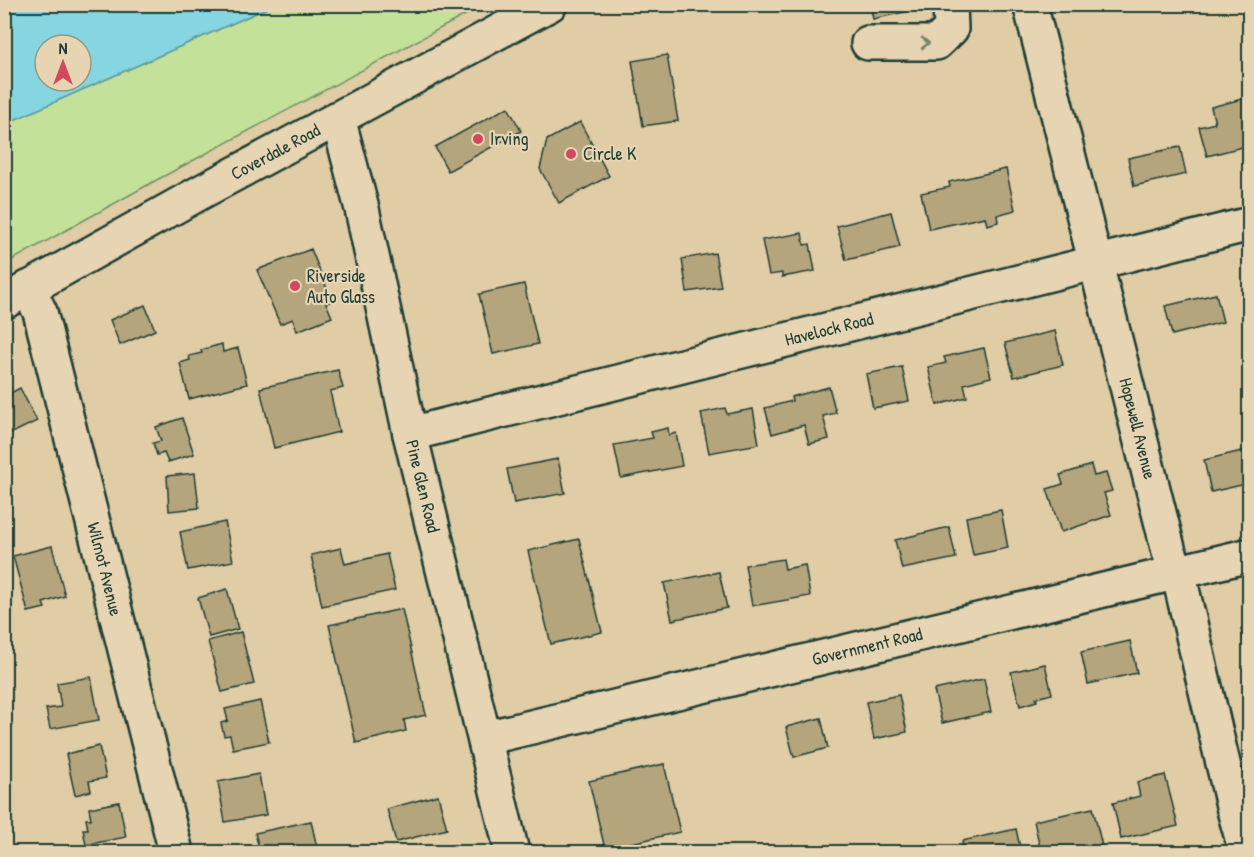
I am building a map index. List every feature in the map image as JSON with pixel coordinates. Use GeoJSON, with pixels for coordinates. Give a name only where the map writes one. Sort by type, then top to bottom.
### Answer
{"type":"FeatureCollection","features":[{"type":"Feature","properties":{"kind":"street","name":"Coverdale Road"},"geometry":{"type":"LineString","coordinates":[[16,295],[550,4]]}},
{"type":"Feature","properties":{"kind":"street"},"geometry":{"type":"LineString","coordinates":[[868,43],[936,43],[951,29],[950,4]]}},
{"type":"Feature","properties":{"kind":"street","name":"Hopewell Avenue"},"geometry":{"type":"LineString","coordinates":[[1030,4],[1169,552],[1178,572],[1246,852]]}},
{"type":"Feature","properties":{"kind":"street","name":"Pine Glen Road"},"geometry":{"type":"LineString","coordinates":[[338,118],[362,209],[410,434],[512,852]]}},
{"type":"Feature","properties":{"kind":"street","name":"Havelock Road"},"geometry":{"type":"LineString","coordinates":[[410,434],[1250,224]]}},
{"type":"Feature","properties":{"kind":"street","name":"Wilmot Avenue"},"geometry":{"type":"LineString","coordinates":[[16,295],[40,312],[176,852]]}},
{"type":"Feature","properties":{"kind":"street","name":"Government Road"},"geometry":{"type":"LineString","coordinates":[[485,738],[1250,555]]}},
{"type":"Feature","properties":{"kind":"green space"},"geometry":{"type":"Polygon","coordinates":[[[274,5],[484,5],[5,264],[4,124],[74,93],[93,93],[93,85],[274,5]]]}},
{"type":"Feature","properties":{"kind":"water"},"geometry":{"type":"Polygon","coordinates":[[[5,4],[274,4],[93,85],[93,33],[33,33],[33,93],[75,93],[5,124],[5,4]]]}},
{"type":"Feature","properties":{"kind":"building"},"geometry":{"type":"Polygon","coordinates":[[[870,4],[932,4],[932,6],[873,19],[870,4]]]}},
{"type":"Feature","properties":{"kind":"building"},"geometry":{"type":"Polygon","coordinates":[[[667,55],[678,121],[643,126],[632,61],[667,55]]]}},
{"type":"Feature","properties":{"kind":"building"},"geometry":{"type":"Polygon","coordinates":[[[1250,97],[1250,145],[1207,156],[1199,127],[1215,123],[1211,107],[1250,97]]]}},
{"type":"Feature","properties":{"kind":"building","name":"Irving"},"geometry":{"type":"Polygon","coordinates":[[[508,107],[521,131],[448,171],[435,147],[508,107]]]}},
{"type":"Feature","properties":{"kind":"building","name":"Circle K"},"geometry":{"type":"Polygon","coordinates":[[[580,122],[609,176],[559,203],[540,169],[547,140],[580,122]]]}},
{"type":"Feature","properties":{"kind":"building"},"geometry":{"type":"Polygon","coordinates":[[[1180,147],[1186,174],[1134,186],[1128,158],[1180,147]]]}},
{"type":"Feature","properties":{"kind":"building"},"geometry":{"type":"Polygon","coordinates":[[[1006,169],[1015,210],[997,215],[998,222],[987,225],[985,217],[929,229],[921,193],[950,187],[949,182],[1006,169]]]}},
{"type":"Feature","properties":{"kind":"building"},"geometry":{"type":"Polygon","coordinates":[[[891,212],[900,247],[846,260],[837,226],[891,212]]]}},
{"type":"Feature","properties":{"kind":"building"},"geometry":{"type":"Polygon","coordinates":[[[802,233],[804,245],[810,244],[815,271],[782,277],[782,273],[769,275],[762,240],[802,233]]]}},
{"type":"Feature","properties":{"kind":"building","name":"Riverside Auto Glass"},"geometry":{"type":"Polygon","coordinates":[[[311,249],[332,301],[326,303],[332,317],[297,331],[293,319],[280,324],[257,270],[311,249]]]}},
{"type":"Feature","properties":{"kind":"building"},"geometry":{"type":"Polygon","coordinates":[[[715,253],[721,287],[687,292],[682,259],[715,253]]]}},
{"type":"Feature","properties":{"kind":"building"},"geometry":{"type":"Polygon","coordinates":[[[524,284],[538,344],[493,354],[479,294],[524,284]]]}},
{"type":"Feature","properties":{"kind":"building"},"geometry":{"type":"Polygon","coordinates":[[[1216,294],[1223,322],[1172,335],[1165,306],[1216,294]]]}},
{"type":"Feature","properties":{"kind":"building"},"geometry":{"type":"Polygon","coordinates":[[[145,305],[155,330],[120,345],[110,320],[145,305]]]}},
{"type":"Feature","properties":{"kind":"building"},"geometry":{"type":"Polygon","coordinates":[[[1055,331],[1063,365],[1014,377],[1005,343],[1055,331]]]}},
{"type":"Feature","properties":{"kind":"building"},"geometry":{"type":"Polygon","coordinates":[[[222,344],[223,352],[238,348],[247,384],[189,399],[180,363],[190,360],[189,356],[202,353],[201,350],[222,344]]]}},
{"type":"Feature","properties":{"kind":"building"},"geometry":{"type":"Polygon","coordinates":[[[984,348],[991,377],[964,384],[967,397],[937,405],[928,367],[946,363],[944,357],[984,348]]]}},
{"type":"Feature","properties":{"kind":"building"},"geometry":{"type":"Polygon","coordinates":[[[902,367],[909,401],[873,408],[866,374],[902,367]]]}},
{"type":"Feature","properties":{"kind":"building"},"geometry":{"type":"Polygon","coordinates":[[[338,370],[343,388],[330,391],[339,432],[274,448],[260,388],[338,370]]]}},
{"type":"Feature","properties":{"kind":"building"},"geometry":{"type":"Polygon","coordinates":[[[4,385],[9,394],[20,388],[37,421],[4,437],[4,385]]]}},
{"type":"Feature","properties":{"kind":"building"},"geometry":{"type":"Polygon","coordinates":[[[829,387],[836,413],[823,416],[829,439],[809,444],[804,425],[772,434],[765,408],[792,401],[791,397],[829,387]]]}},
{"type":"Feature","properties":{"kind":"building"},"geometry":{"type":"Polygon","coordinates":[[[725,408],[727,414],[753,409],[759,444],[709,453],[701,413],[725,408]]]}},
{"type":"Feature","properties":{"kind":"building"},"geometry":{"type":"Polygon","coordinates":[[[182,418],[194,454],[168,462],[164,453],[157,455],[153,443],[161,441],[156,427],[182,418]]]}},
{"type":"Feature","properties":{"kind":"building"},"geometry":{"type":"Polygon","coordinates":[[[668,428],[669,435],[676,433],[682,466],[621,478],[614,445],[653,438],[651,432],[668,428]]]}},
{"type":"Feature","properties":{"kind":"building"},"geometry":{"type":"Polygon","coordinates":[[[1250,449],[1250,483],[1211,492],[1204,460],[1250,449]]]}},
{"type":"Feature","properties":{"kind":"building"},"geometry":{"type":"Polygon","coordinates":[[[558,459],[565,493],[514,503],[507,469],[558,459]]]}},
{"type":"Feature","properties":{"kind":"building"},"geometry":{"type":"Polygon","coordinates":[[[1091,465],[1094,476],[1106,473],[1112,491],[1104,493],[1111,515],[1061,532],[1047,489],[1063,484],[1060,475],[1091,465]]]}},
{"type":"Feature","properties":{"kind":"building"},"geometry":{"type":"Polygon","coordinates":[[[195,473],[199,508],[169,511],[167,476],[195,473]]]}},
{"type":"Feature","properties":{"kind":"building"},"geometry":{"type":"Polygon","coordinates":[[[1001,510],[1008,548],[973,555],[966,517],[1001,510]]]}},
{"type":"Feature","properties":{"kind":"building"},"geometry":{"type":"Polygon","coordinates":[[[225,522],[233,561],[188,570],[180,532],[225,522]]]}},
{"type":"Feature","properties":{"kind":"building"},"geometry":{"type":"Polygon","coordinates":[[[949,527],[956,558],[902,569],[895,540],[949,527]]]}},
{"type":"Feature","properties":{"kind":"building"},"geometry":{"type":"Polygon","coordinates":[[[579,539],[602,632],[551,644],[528,551],[579,539]]]}},
{"type":"Feature","properties":{"kind":"building"},"geometry":{"type":"Polygon","coordinates":[[[52,546],[65,596],[43,603],[45,608],[28,612],[13,556],[52,546]]]}},
{"type":"Feature","properties":{"kind":"building"},"geometry":{"type":"Polygon","coordinates":[[[341,548],[345,564],[387,554],[395,590],[322,606],[311,555],[341,548]]]}},
{"type":"Feature","properties":{"kind":"building"},"geometry":{"type":"Polygon","coordinates":[[[783,559],[785,569],[805,565],[810,596],[752,606],[745,565],[783,559]]]}},
{"type":"Feature","properties":{"kind":"building"},"geometry":{"type":"Polygon","coordinates":[[[719,572],[727,608],[672,620],[664,583],[719,572]]]}},
{"type":"Feature","properties":{"kind":"building"},"geometry":{"type":"Polygon","coordinates":[[[227,589],[238,629],[209,637],[198,598],[227,589]]]}},
{"type":"Feature","properties":{"kind":"building"},"geometry":{"type":"Polygon","coordinates":[[[402,609],[426,715],[404,720],[406,731],[356,743],[329,625],[402,609]]]}},
{"type":"Feature","properties":{"kind":"building"},"geometry":{"type":"Polygon","coordinates":[[[1250,627],[1250,645],[1245,646],[1241,629],[1250,627]]]}},
{"type":"Feature","properties":{"kind":"building"},"geometry":{"type":"Polygon","coordinates":[[[241,632],[254,684],[222,692],[208,641],[241,632]]]}},
{"type":"Feature","properties":{"kind":"building"},"geometry":{"type":"Polygon","coordinates":[[[1130,641],[1137,673],[1088,684],[1081,652],[1130,641]]]}},
{"type":"Feature","properties":{"kind":"building"},"geometry":{"type":"Polygon","coordinates":[[[1045,664],[1052,694],[1036,698],[1037,701],[1020,706],[1011,672],[1045,664]]]}},
{"type":"Feature","properties":{"kind":"building"},"geometry":{"type":"Polygon","coordinates":[[[91,677],[99,720],[50,729],[46,709],[61,707],[57,683],[91,677]]]}},
{"type":"Feature","properties":{"kind":"building"},"geometry":{"type":"Polygon","coordinates":[[[984,679],[991,712],[942,723],[934,690],[984,679]]]}},
{"type":"Feature","properties":{"kind":"building"},"geometry":{"type":"Polygon","coordinates":[[[899,695],[907,732],[874,739],[866,702],[899,695]]]}},
{"type":"Feature","properties":{"kind":"building"},"geometry":{"type":"Polygon","coordinates":[[[260,701],[269,742],[233,749],[230,735],[224,736],[221,723],[228,721],[225,709],[260,701]]]}},
{"type":"Feature","properties":{"kind":"building"},"geometry":{"type":"Polygon","coordinates":[[[821,718],[828,748],[794,757],[786,727],[821,718]]]}},
{"type":"Feature","properties":{"kind":"building"},"geometry":{"type":"Polygon","coordinates":[[[99,746],[106,778],[89,781],[91,791],[75,795],[66,754],[99,746]]]}},
{"type":"Feature","properties":{"kind":"building"},"geometry":{"type":"Polygon","coordinates":[[[664,764],[680,832],[605,849],[589,781],[664,764]]]}},
{"type":"Feature","properties":{"kind":"building"},"geometry":{"type":"Polygon","coordinates":[[[259,774],[266,815],[225,822],[218,782],[259,774]]]}},
{"type":"Feature","properties":{"kind":"building"},"geometry":{"type":"Polygon","coordinates":[[[1165,775],[1178,826],[1121,839],[1113,803],[1140,796],[1137,782],[1165,775]]]}},
{"type":"Feature","properties":{"kind":"building"},"geometry":{"type":"Polygon","coordinates":[[[438,795],[447,829],[396,842],[387,809],[438,795]]]}},
{"type":"Feature","properties":{"kind":"building"},"geometry":{"type":"Polygon","coordinates":[[[119,802],[126,837],[86,845],[83,829],[88,829],[86,819],[91,819],[89,808],[119,802]]]}},
{"type":"Feature","properties":{"kind":"building"},"geometry":{"type":"Polygon","coordinates":[[[1093,808],[1102,846],[1073,852],[1041,852],[1034,821],[1093,808]]]}},
{"type":"Feature","properties":{"kind":"building"},"geometry":{"type":"Polygon","coordinates":[[[311,821],[318,852],[260,852],[255,833],[311,821]]]}},
{"type":"Feature","properties":{"kind":"building"},"geometry":{"type":"Polygon","coordinates":[[[1016,829],[1021,852],[964,852],[962,841],[1016,829]]]}},
{"type":"Feature","properties":{"kind":"building"},"geometry":{"type":"Polygon","coordinates":[[[454,845],[456,852],[425,852],[454,845]]]}},
{"type":"Feature","properties":{"kind":"building"},"geometry":{"type":"Polygon","coordinates":[[[934,846],[936,852],[906,852],[934,846]]]}},
{"type":"Feature","properties":{"kind":"place","name":"Irving"},"geometry":{"type":"Point","coordinates":[478,139]}},
{"type":"Feature","properties":{"kind":"place","name":"Circle K"},"geometry":{"type":"Point","coordinates":[571,154]}},
{"type":"Feature","properties":{"kind":"place","name":"Riverside Auto Glass"},"geometry":{"type":"Point","coordinates":[295,286]}}]}
